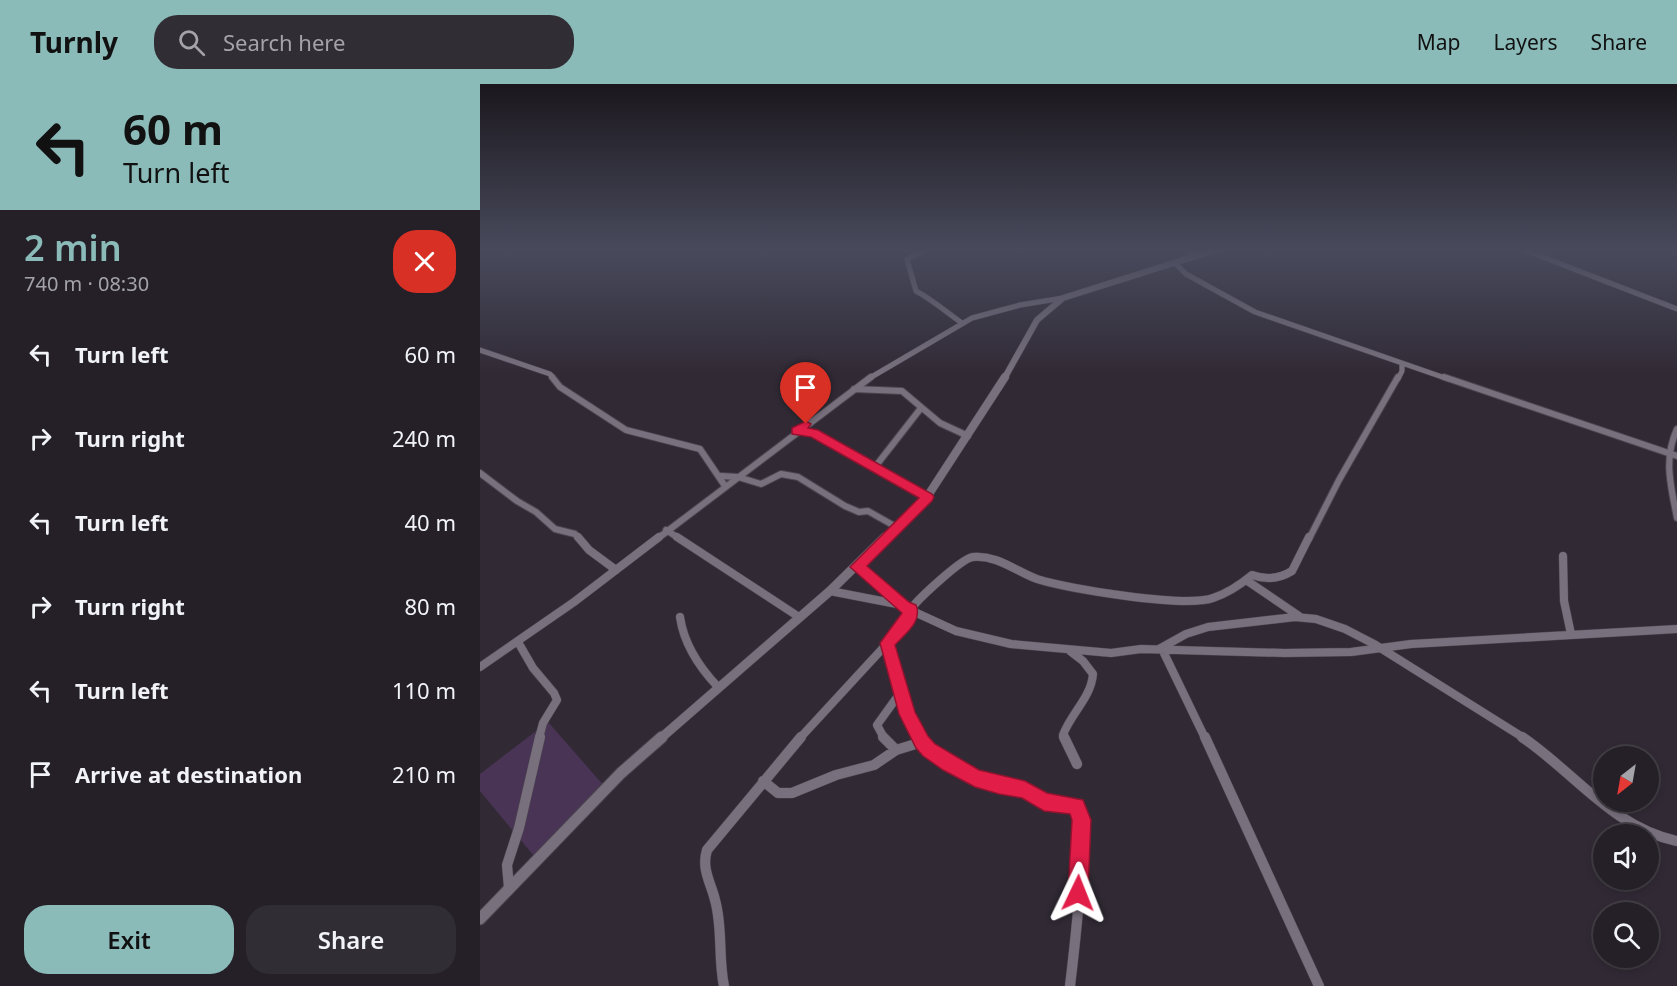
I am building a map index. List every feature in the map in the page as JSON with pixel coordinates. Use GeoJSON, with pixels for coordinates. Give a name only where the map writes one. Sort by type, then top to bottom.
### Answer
{"type":"FeatureCollection","features":[{"type":"Feature","properties":{"kind":"street"},"geometry":{"type":"LineString","coordinates":[[917,291],[938,303],[944,311],[962,323]]}},
{"type":"Feature","properties":{"kind":"street"},"geometry":{"type":"LineString","coordinates":[[480,668],[616,570],[852,388],[962,323],[982,314],[1062,298],[1084,291]]}},
{"type":"Feature","properties":{"kind":"street"},"geometry":{"type":"LineString","coordinates":[[1217,291],[1255,312],[1677,456]]}},
{"type":"Feature","properties":{"kind":"street"},"geometry":{"type":"LineString","coordinates":[[1631,291],[1677,309]]}},
{"type":"Feature","properties":{"kind":"street"},"geometry":{"type":"LineString","coordinates":[[480,919],[484,908],[509,888],[621,773],[857,567],[928,497],[968,436],[1037,320],[1062,298]]}},
{"type":"Feature","properties":{"kind":"street"},"geometry":{"type":"LineString","coordinates":[[480,350],[550,374],[560,387],[626,430],[700,449],[721,476],[725,486]]}},
{"type":"Feature","properties":{"kind":"street"},"geometry":{"type":"LineString","coordinates":[[907,608],[954,567],[972,557],[999,560],[1035,578],[1064,586],[1186,602],[1212,599],[1238,587],[1252,575],[1262,579],[1279,577],[1292,570],[1339,480],[1402,371],[1402,363]]}},
{"type":"Feature","properties":{"kind":"street"},"geometry":{"type":"LineString","coordinates":[[852,388],[902,391],[940,423],[968,436]]}},
{"type":"Feature","properties":{"kind":"street"},"geometry":{"type":"LineString","coordinates":[[875,467],[921,408]]}},
{"type":"Feature","properties":{"kind":"street"},"geometry":{"type":"LineString","coordinates":[[1677,429],[1668,453],[1667,478],[1677,518]]}},
{"type":"Feature","properties":{"kind":"street"},"geometry":{"type":"LineString","coordinates":[[796,431],[814,433],[928,497]]}},
{"type":"Feature","properties":{"kind":"street"},"geometry":{"type":"LineString","coordinates":[[480,473],[517,501],[536,512],[555,529],[575,534],[589,550],[616,570]]}},
{"type":"Feature","properties":{"kind":"street"},"geometry":{"type":"LineString","coordinates":[[721,476],[738,477],[761,484],[781,474],[798,477],[845,506],[859,512],[868,511],[898,528]]}},
{"type":"Feature","properties":{"kind":"street"},"geometry":{"type":"LineString","coordinates":[[666,530],[799,617]]}},
{"type":"Feature","properties":{"kind":"street"},"geometry":{"type":"LineString","coordinates":[[1563,556],[1564,601],[1571,634]]}},
{"type":"Feature","properties":{"kind":"street"},"geometry":{"type":"LineString","coordinates":[[724,986],[717,907],[703,861],[707,850],[763,781],[909,619],[907,608],[857,567]]}},
{"type":"Feature","properties":{"kind":"street"},"geometry":{"type":"LineString","coordinates":[[1246,580],[1302,617]]}},
{"type":"Feature","properties":{"kind":"street"},"geometry":{"type":"LineString","coordinates":[[830,591],[882,600],[907,608],[956,631],[1011,644],[1111,653],[1160,649],[1284,653],[1380,649],[1411,644],[1677,629]]}},
{"type":"Feature","properties":{"kind":"street"},"geometry":{"type":"LineString","coordinates":[[680,616],[688,648],[704,673],[718,687]]}},
{"type":"Feature","properties":{"kind":"street"},"geometry":{"type":"LineString","coordinates":[[1160,649],[1184,634],[1217,624],[1302,617],[1317,619],[1339,627],[1409,664],[1542,751],[1621,819],[1657,837],[1677,841]]}},
{"type":"Feature","properties":{"kind":"street"},"geometry":{"type":"LineString","coordinates":[[509,888],[507,865],[519,828],[543,723],[557,700],[529,662],[518,642]]}},
{"type":"Feature","properties":{"kind":"street"},"geometry":{"type":"LineString","coordinates":[[887,643],[900,693],[922,742],[938,757],[975,778],[999,786],[1025,790],[1044,802],[1072,804],[1078,808],[1081,832],[1077,928],[1070,986]]}},
{"type":"Feature","properties":{"kind":"street"},"geometry":{"type":"LineString","coordinates":[[1160,649],[1222,769],[1282,909],[1319,986]]}},
{"type":"Feature","properties":{"kind":"street"},"geometry":{"type":"LineString","coordinates":[[1070,651],[1083,661],[1093,674],[1092,685],[1070,718],[1063,735],[1077,764]]}},
{"type":"Feature","properties":{"kind":"street"},"geometry":{"type":"LineString","coordinates":[[897,750],[880,734],[877,725],[900,693]]}},
{"type":"Feature","properties":{"kind":"street"},"geometry":{"type":"LineString","coordinates":[[763,781],[778,793],[792,793],[836,775],[874,765],[897,750],[922,742]]}},
{"type":"Feature","properties":{"kind":"shaded area"},"geometry":{"type":"Polygon","coordinates":[[[548,722],[605,787],[538,861],[480,791],[480,774],[548,722]]]}},
{"type":"Feature","properties":{"kind":"route"},"geometry":{"type":"LineString","coordinates":[[806,424],[796,431],[814,433],[928,497],[857,567],[873,578],[903,607],[910,610],[909,619],[887,643],[900,693],[915,731],[929,750],[938,757],[975,778],[999,786],[1025,790],[1044,802],[1077,806],[1081,820],[1078,893]]}}]}
